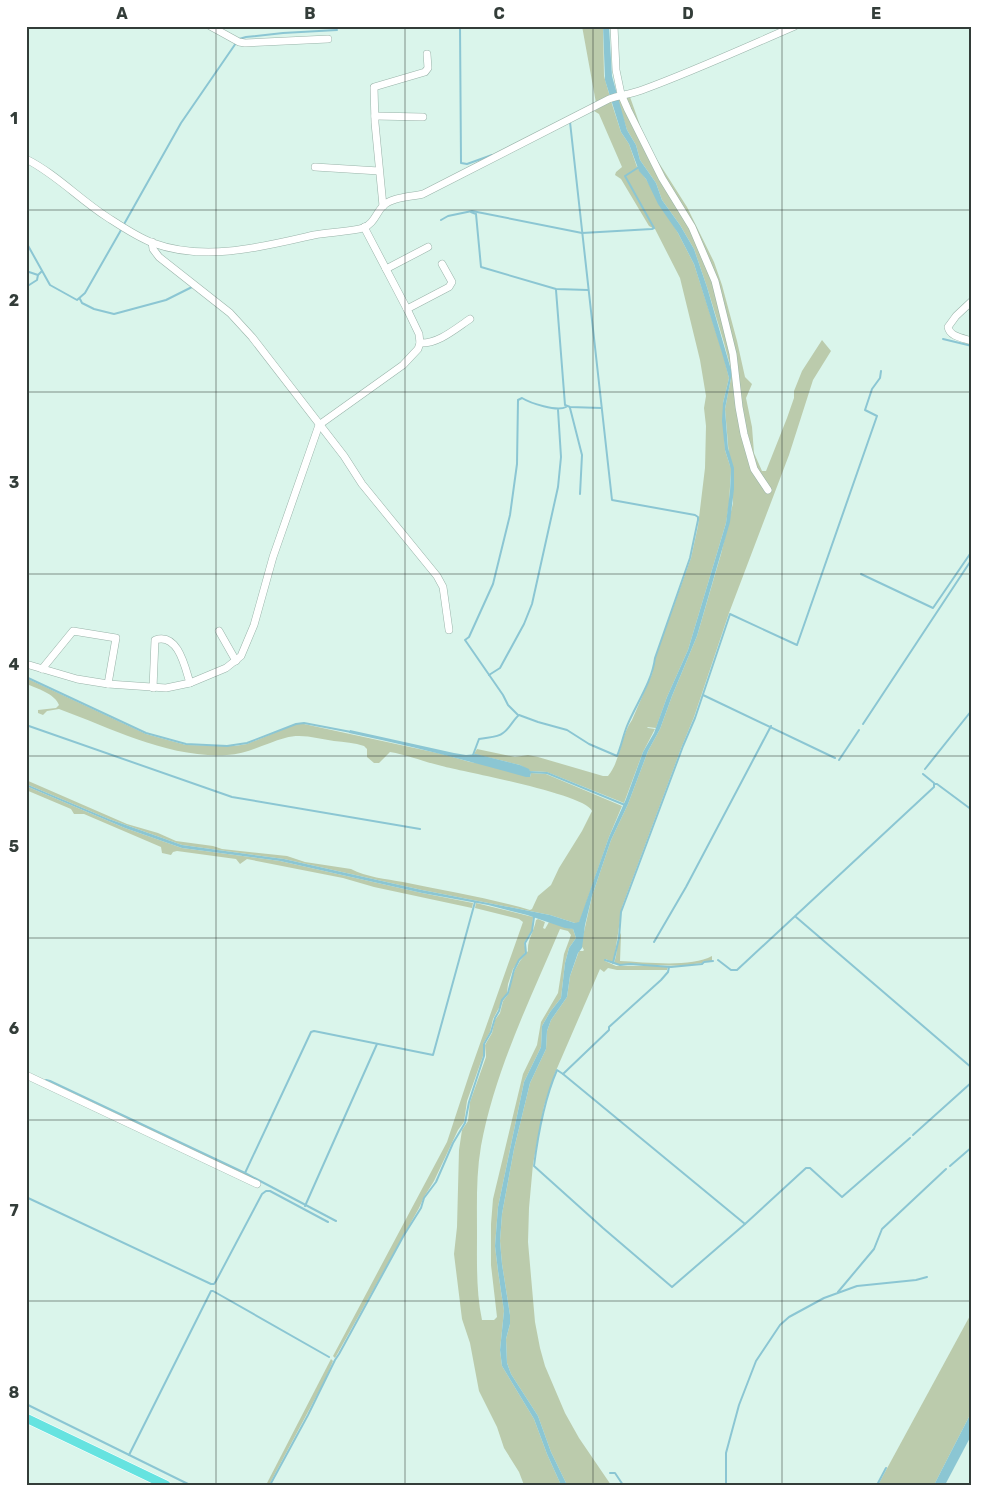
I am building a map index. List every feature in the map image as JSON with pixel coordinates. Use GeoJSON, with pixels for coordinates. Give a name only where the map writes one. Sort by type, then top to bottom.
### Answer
{"type":"FeatureCollection","features":[{"type":"Feature","properties":{"kind":"main road"},"geometry":{"type":"LineString","coordinates":[[26,1418],[166,1485]]}},
{"type":"Feature","properties":{"kind":"street"},"geometry":{"type":"LineString","coordinates":[[210,26],[245,43],[328,39]]}},
{"type":"Feature","properties":{"kind":"street"},"geometry":{"type":"LineString","coordinates":[[614,26],[619,95],[662,178],[692,227],[715,281],[733,354],[744,434],[754,469],[768,490]]}},
{"type":"Feature","properties":{"kind":"street"},"geometry":{"type":"LineString","coordinates":[[26,159],[104,215],[152,242],[165,247],[190,251],[239,250],[320,234],[364,228],[383,206],[390,201],[423,194],[609,99],[640,91],[795,26]]}},
{"type":"Feature","properties":{"kind":"street"},"geometry":{"type":"LineString","coordinates":[[383,206],[374,87],[426,72],[428,68],[427,54]]}},
{"type":"Feature","properties":{"kind":"street"},"geometry":{"type":"LineString","coordinates":[[375,116],[424,118]]}},
{"type":"Feature","properties":{"kind":"street"},"geometry":{"type":"LineString","coordinates":[[315,167],[379,171]]}},
{"type":"Feature","properties":{"kind":"street"},"geometry":{"type":"LineString","coordinates":[[26,664],[77,679],[153,688],[177,687],[190,683],[226,668],[240,656],[254,625],[273,557],[319,425],[403,365],[418,349],[420,343],[419,334],[407,309],[364,228]]}},
{"type":"Feature","properties":{"kind":"street"},"geometry":{"type":"LineString","coordinates":[[152,242],[153,249],[159,257],[240,323],[344,456],[362,484],[442,582],[449,630]]}},
{"type":"Feature","properties":{"kind":"street"},"geometry":{"type":"LineString","coordinates":[[386,269],[428,247]]}},
{"type":"Feature","properties":{"kind":"street"},"geometry":{"type":"LineString","coordinates":[[407,309],[449,287],[452,282],[442,264]]}},
{"type":"Feature","properties":{"kind":"street"},"geometry":{"type":"LineString","coordinates":[[972,301],[956,316],[948,327],[952,335],[972,341]]}},
{"type":"Feature","properties":{"kind":"street"},"geometry":{"type":"LineString","coordinates":[[420,343],[437,340],[470,320]]}},
{"type":"Feature","properties":{"kind":"street"},"geometry":{"type":"LineString","coordinates":[[42,669],[73,631],[116,638],[108,684]]}},
{"type":"Feature","properties":{"kind":"street"},"geometry":{"type":"LineString","coordinates":[[219,632],[236,661]]}},
{"type":"Feature","properties":{"kind":"street"},"geometry":{"type":"LineString","coordinates":[[153,688],[155,640],[160,638],[167,639],[174,645],[183,661],[190,683]]}},
{"type":"Feature","properties":{"kind":"street"},"geometry":{"type":"LineString","coordinates":[[26,1075],[257,1184]]}},
{"type":"Feature","properties":{"kind":"green space"},"geometry":{"type":"Polygon","coordinates":[[[582,26],[603,26],[604,76],[610,97],[596,103],[582,26]]]}},
{"type":"Feature","properties":{"kind":"green space"},"geometry":{"type":"Polygon","coordinates":[[[630,97],[652,152],[687,207],[714,262],[722,285],[745,377],[752,384],[746,398],[752,427],[754,453],[762,471],[766,471],[787,418],[794,398],[794,391],[802,371],[822,340],[831,351],[813,380],[789,455],[729,613],[694,717],[622,907],[613,963],[606,959],[605,961],[616,966],[661,966],[668,967],[667,970],[617,970],[608,968],[604,972],[600,969],[555,1073],[544,1106],[533,1164],[529,1208],[528,1242],[535,1322],[545,1366],[565,1413],[579,1438],[611,1485],[567,1485],[551,1452],[538,1416],[511,1374],[507,1363],[506,1339],[510,1315],[500,1241],[502,1214],[514,1149],[530,1083],[546,1049],[547,1031],[551,1020],[567,997],[570,976],[579,951],[584,950],[581,945],[592,896],[611,840],[628,804],[648,751],[660,729],[697,636],[721,554],[733,503],[725,409],[732,373],[694,249],[662,200],[656,183],[640,160],[636,145],[627,130],[617,99],[630,97]]]}},
{"type":"Feature","properties":{"kind":"green space"},"geometry":{"type":"Polygon","coordinates":[[[611,101],[621,132],[629,144],[637,167],[678,233],[694,264],[729,378],[723,403],[725,450],[731,469],[726,523],[688,650],[667,697],[656,728],[647,727],[655,729],[643,752],[624,803],[547,772],[530,771],[520,765],[474,754],[477,749],[515,757],[528,755],[608,776],[616,763],[625,734],[652,674],[655,658],[691,558],[698,526],[705,468],[706,426],[704,408],[706,396],[700,360],[680,278],[655,229],[649,226],[621,179],[615,175],[622,167],[599,114],[594,111],[611,101]]]}},
{"type":"Feature","properties":{"kind":"green space"},"geometry":{"type":"Polygon","coordinates":[[[26,678],[146,734],[186,745],[235,746],[247,744],[296,724],[304,724],[442,754],[530,777],[531,773],[546,774],[622,806],[609,837],[579,923],[550,915],[422,890],[284,859],[182,845],[109,819],[26,784],[26,780],[127,824],[158,833],[176,841],[222,849],[287,856],[305,862],[351,869],[376,877],[483,898],[530,910],[538,896],[551,885],[592,811],[584,804],[569,798],[523,784],[390,752],[379,763],[374,763],[367,757],[367,749],[364,746],[304,736],[278,740],[235,754],[205,755],[183,752],[141,741],[59,709],[47,711],[43,715],[38,713],[38,710],[56,708],[59,705],[50,695],[26,684],[26,678]]]}},
{"type":"Feature","properties":{"kind":"green space"},"geometry":{"type":"Polygon","coordinates":[[[26,786],[125,828],[182,848],[280,861],[473,903],[472,908],[374,887],[343,878],[247,859],[240,864],[236,859],[177,851],[171,855],[162,853],[161,847],[84,814],[74,814],[71,809],[26,790],[26,786]]]}},
{"type":"Feature","properties":{"kind":"green space"},"geometry":{"type":"Polygon","coordinates":[[[476,903],[533,917],[532,930],[524,943],[526,951],[513,969],[507,993],[493,1019],[490,1032],[483,1044],[483,1056],[467,1101],[464,1122],[458,1130],[434,1181],[335,1358],[333,1356],[447,1142],[523,922],[519,919],[475,908],[476,903]]]}},
{"type":"Feature","properties":{"kind":"green space"},"geometry":{"type":"Polygon","coordinates":[[[536,920],[545,922],[543,928],[545,929],[549,922],[573,929],[576,938],[569,948],[565,963],[561,998],[542,1026],[541,1047],[524,1082],[498,1207],[495,1246],[504,1311],[500,1350],[502,1366],[534,1419],[561,1485],[524,1485],[519,1472],[504,1448],[497,1427],[479,1391],[470,1343],[462,1319],[454,1254],[457,1227],[459,1150],[462,1130],[468,1121],[470,1102],[486,1057],[485,1045],[492,1033],[503,1001],[509,993],[510,983],[515,970],[528,951],[536,920]],[[560,929],[537,982],[504,1063],[487,1118],[479,1157],[477,1190],[477,1277],[482,1320],[494,1320],[497,1317],[491,1265],[493,1199],[523,1074],[537,1045],[541,1022],[558,993],[564,954],[571,935],[568,931],[560,929]]]}},
{"type":"Feature","properties":{"kind":"green space"},"geometry":{"type":"Polygon","coordinates":[[[619,930],[621,935],[620,961],[680,963],[703,960],[712,956],[712,961],[704,961],[689,966],[616,964],[614,963],[619,930]]]}},
{"type":"Feature","properties":{"kind":"green space"},"geometry":{"type":"Polygon","coordinates":[[[972,1312],[972,1411],[934,1485],[878,1485],[972,1312]]]}},
{"type":"Feature","properties":{"kind":"green space"},"geometry":{"type":"Polygon","coordinates":[[[331,1359],[333,1361],[325,1380],[269,1485],[266,1485],[331,1359]]]}},
{"type":"Feature","properties":{"kind":"water"},"geometry":{"type":"Polygon","coordinates":[[[603,26],[609,26],[612,76],[627,130],[636,145],[640,160],[656,183],[662,200],[694,249],[732,373],[725,409],[728,448],[734,468],[734,489],[730,522],[697,636],[660,729],[648,751],[628,804],[611,840],[592,896],[582,948],[578,953],[570,976],[567,997],[551,1020],[547,1031],[546,1049],[530,1083],[514,1149],[502,1214],[500,1241],[510,1315],[506,1339],[507,1363],[511,1374],[538,1416],[551,1452],[567,1485],[561,1485],[534,1419],[502,1366],[500,1350],[504,1311],[495,1246],[498,1207],[524,1082],[541,1047],[542,1026],[561,998],[565,963],[569,948],[576,938],[573,929],[488,905],[422,893],[280,861],[182,848],[125,828],[26,786],[26,784],[109,819],[182,845],[284,859],[422,890],[550,915],[575,923],[579,922],[609,837],[626,799],[643,752],[654,733],[667,697],[688,650],[726,523],[731,469],[725,450],[722,421],[723,403],[729,378],[722,353],[694,264],[678,233],[658,204],[646,179],[639,171],[629,144],[621,132],[605,80],[603,26]]]}},
{"type":"Feature","properties":{"kind":"water"},"geometry":{"type":"Polygon","coordinates":[[[350,730],[454,753],[476,754],[520,765],[529,769],[531,773],[530,777],[526,777],[416,748],[349,733],[350,730]]]}},
{"type":"Feature","properties":{"kind":"water"},"geometry":{"type":"Polygon","coordinates":[[[972,1411],[972,1434],[945,1485],[934,1485],[972,1411]]]}},
{"type":"Feature","properties":{"kind":"waterway"},"geometry":{"type":"LineString","coordinates":[[460,26],[461,163],[467,164],[492,155]]}},
{"type":"Feature","properties":{"kind":"waterway"},"geometry":{"type":"LineString","coordinates":[[239,39],[283,33],[337,30]]}},
{"type":"Feature","properties":{"kind":"waterway"},"geometry":{"type":"LineString","coordinates":[[123,226],[181,123],[236,43]]}},
{"type":"Feature","properties":{"kind":"waterway"},"geometry":{"type":"LineString","coordinates":[[473,755],[479,739],[501,735],[519,715],[567,730],[589,744],[617,756],[627,726],[651,676],[655,658],[690,558],[698,520],[698,517],[695,515],[612,500],[570,122]]}},
{"type":"Feature","properties":{"kind":"waterway"},"geometry":{"type":"LineString","coordinates":[[441,220],[448,216],[472,211],[582,233],[652,229],[654,228],[625,176],[639,167]]}},
{"type":"Feature","properties":{"kind":"waterway"},"geometry":{"type":"LineString","coordinates":[[471,212],[476,214],[481,267],[556,289],[588,290]]}},
{"type":"Feature","properties":{"kind":"waterway"},"geometry":{"type":"LineString","coordinates":[[26,242],[50,285],[77,300],[85,293],[121,230]]}},
{"type":"Feature","properties":{"kind":"waterway"},"geometry":{"type":"LineString","coordinates":[[26,271],[38,275]]}},
{"type":"Feature","properties":{"kind":"waterway"},"geometry":{"type":"LineString","coordinates":[[26,287],[37,280],[38,275],[42,271]]}},
{"type":"Feature","properties":{"kind":"waterway"},"geometry":{"type":"LineString","coordinates":[[80,299],[82,303],[94,309],[114,314],[166,300],[192,287]]}},
{"type":"Feature","properties":{"kind":"waterway"},"geometry":{"type":"LineString","coordinates":[[556,290],[565,405],[570,407],[601,408]]}},
{"type":"Feature","properties":{"kind":"waterway"},"geometry":{"type":"LineString","coordinates":[[943,339],[972,346]]}},
{"type":"Feature","properties":{"kind":"waterway"},"geometry":{"type":"LineString","coordinates":[[613,963],[619,938],[621,912],[695,718],[730,614],[797,645],[877,416],[865,410],[872,389],[880,378],[881,371]]}},
{"type":"Feature","properties":{"kind":"waterway"},"geometry":{"type":"LineString","coordinates":[[518,715],[508,705],[465,640],[469,637],[493,584],[510,515],[517,464],[518,400],[522,398],[550,408],[566,407]]}},
{"type":"Feature","properties":{"kind":"waterway"},"geometry":{"type":"LineString","coordinates":[[570,408],[582,455],[580,494]]}},
{"type":"Feature","properties":{"kind":"waterway"},"geometry":{"type":"LineString","coordinates":[[489,675],[500,668],[524,624],[532,604],[558,487],[561,457],[558,410]]}},
{"type":"Feature","properties":{"kind":"waterway"},"geometry":{"type":"LineString","coordinates":[[861,574],[933,608],[972,551]]}},
{"type":"Feature","properties":{"kind":"waterway"},"geometry":{"type":"LineString","coordinates":[[863,724],[972,559]]}},
{"type":"Feature","properties":{"kind":"waterway"},"geometry":{"type":"LineString","coordinates":[[26,677],[146,733],[186,744],[227,746],[247,743],[296,724],[304,723],[351,732]]}},
{"type":"Feature","properties":{"kind":"waterway"},"geometry":{"type":"LineString","coordinates":[[703,695],[835,758]]}},
{"type":"Feature","properties":{"kind":"waterway"},"geometry":{"type":"LineString","coordinates":[[925,769],[972,710]]}},
{"type":"Feature","properties":{"kind":"waterway"},"geometry":{"type":"LineString","coordinates":[[26,725],[232,797],[420,829]]}},
{"type":"Feature","properties":{"kind":"waterway"},"geometry":{"type":"LineString","coordinates":[[654,942],[686,887],[771,726]]}},
{"type":"Feature","properties":{"kind":"waterway"},"geometry":{"type":"LineString","coordinates":[[839,760],[859,730]]}},
{"type":"Feature","properties":{"kind":"waterway"},"geometry":{"type":"LineString","coordinates":[[529,772],[547,773],[625,805]]}},
{"type":"Feature","properties":{"kind":"waterway"},"geometry":{"type":"LineString","coordinates":[[718,960],[731,970],[737,970],[934,787],[934,783],[923,774]]}},
{"type":"Feature","properties":{"kind":"waterway"},"geometry":{"type":"LineString","coordinates":[[935,784],[972,810]]}},
{"type":"Feature","properties":{"kind":"waterway"},"geometry":{"type":"LineString","coordinates":[[245,1173],[311,1032],[314,1031],[433,1055],[475,902]]}},
{"type":"Feature","properties":{"kind":"waterway"},"geometry":{"type":"LineString","coordinates":[[270,1485],[335,1360],[404,1235],[421,1208],[424,1198],[436,1182],[453,1143],[465,1123],[469,1102],[484,1056],[484,1044],[491,1032],[502,1000],[508,993],[514,970],[519,960],[526,953],[525,943],[532,931],[534,917]]}},
{"type":"Feature","properties":{"kind":"waterway"},"geometry":{"type":"LineString","coordinates":[[796,917],[972,1068]]}},
{"type":"Feature","properties":{"kind":"waterway"},"geometry":{"type":"LineString","coordinates":[[605,960],[620,965],[671,967],[713,961]]}},
{"type":"Feature","properties":{"kind":"waterway"},"geometry":{"type":"LineString","coordinates":[[669,967],[668,972],[661,980],[609,1027],[609,1030],[563,1074],[745,1224]]}},
{"type":"Feature","properties":{"kind":"waterway"},"geometry":{"type":"LineString","coordinates":[[305,1206],[377,1044]]}},
{"type":"Feature","properties":{"kind":"waterway"},"geometry":{"type":"LineString","coordinates":[[563,1074],[557,1070],[548,1093],[534,1166],[672,1287],[806,1168],[810,1168],[842,1197],[910,1138]]}},
{"type":"Feature","properties":{"kind":"waterway"},"geometry":{"type":"LineString","coordinates":[[46,1080],[245,1173],[336,1221]]}},
{"type":"Feature","properties":{"kind":"waterway"},"geometry":{"type":"LineString","coordinates":[[913,1135],[972,1082]]}},
{"type":"Feature","properties":{"kind":"waterway"},"geometry":{"type":"LineString","coordinates":[[950,1166],[972,1147]]}},
{"type":"Feature","properties":{"kind":"waterway"},"geometry":{"type":"LineString","coordinates":[[838,1292],[874,1249],[882,1229],[946,1169]]}},
{"type":"Feature","properties":{"kind":"waterway"},"geometry":{"type":"LineString","coordinates":[[26,1197],[211,1284],[214,1284],[216,1281],[262,1194],[266,1191],[270,1191],[328,1222]]}},
{"type":"Feature","properties":{"kind":"waterway"},"geometry":{"type":"LineString","coordinates":[[726,1485],[726,1453],[739,1405],[756,1361],[780,1325],[789,1317],[824,1298],[857,1286],[916,1280],[927,1277]]}},
{"type":"Feature","properties":{"kind":"waterway"},"geometry":{"type":"LineString","coordinates":[[129,1455],[211,1291],[329,1357]]}},
{"type":"Feature","properties":{"kind":"waterway"},"geometry":{"type":"LineString","coordinates":[[26,1404],[190,1485]]}},
{"type":"Feature","properties":{"kind":"waterway"},"geometry":{"type":"LineString","coordinates":[[877,1485],[886,1468]]}},
{"type":"Feature","properties":{"kind":"waterway"},"geometry":{"type":"LineString","coordinates":[[610,1473],[615,1473],[623,1485]]}}]}
